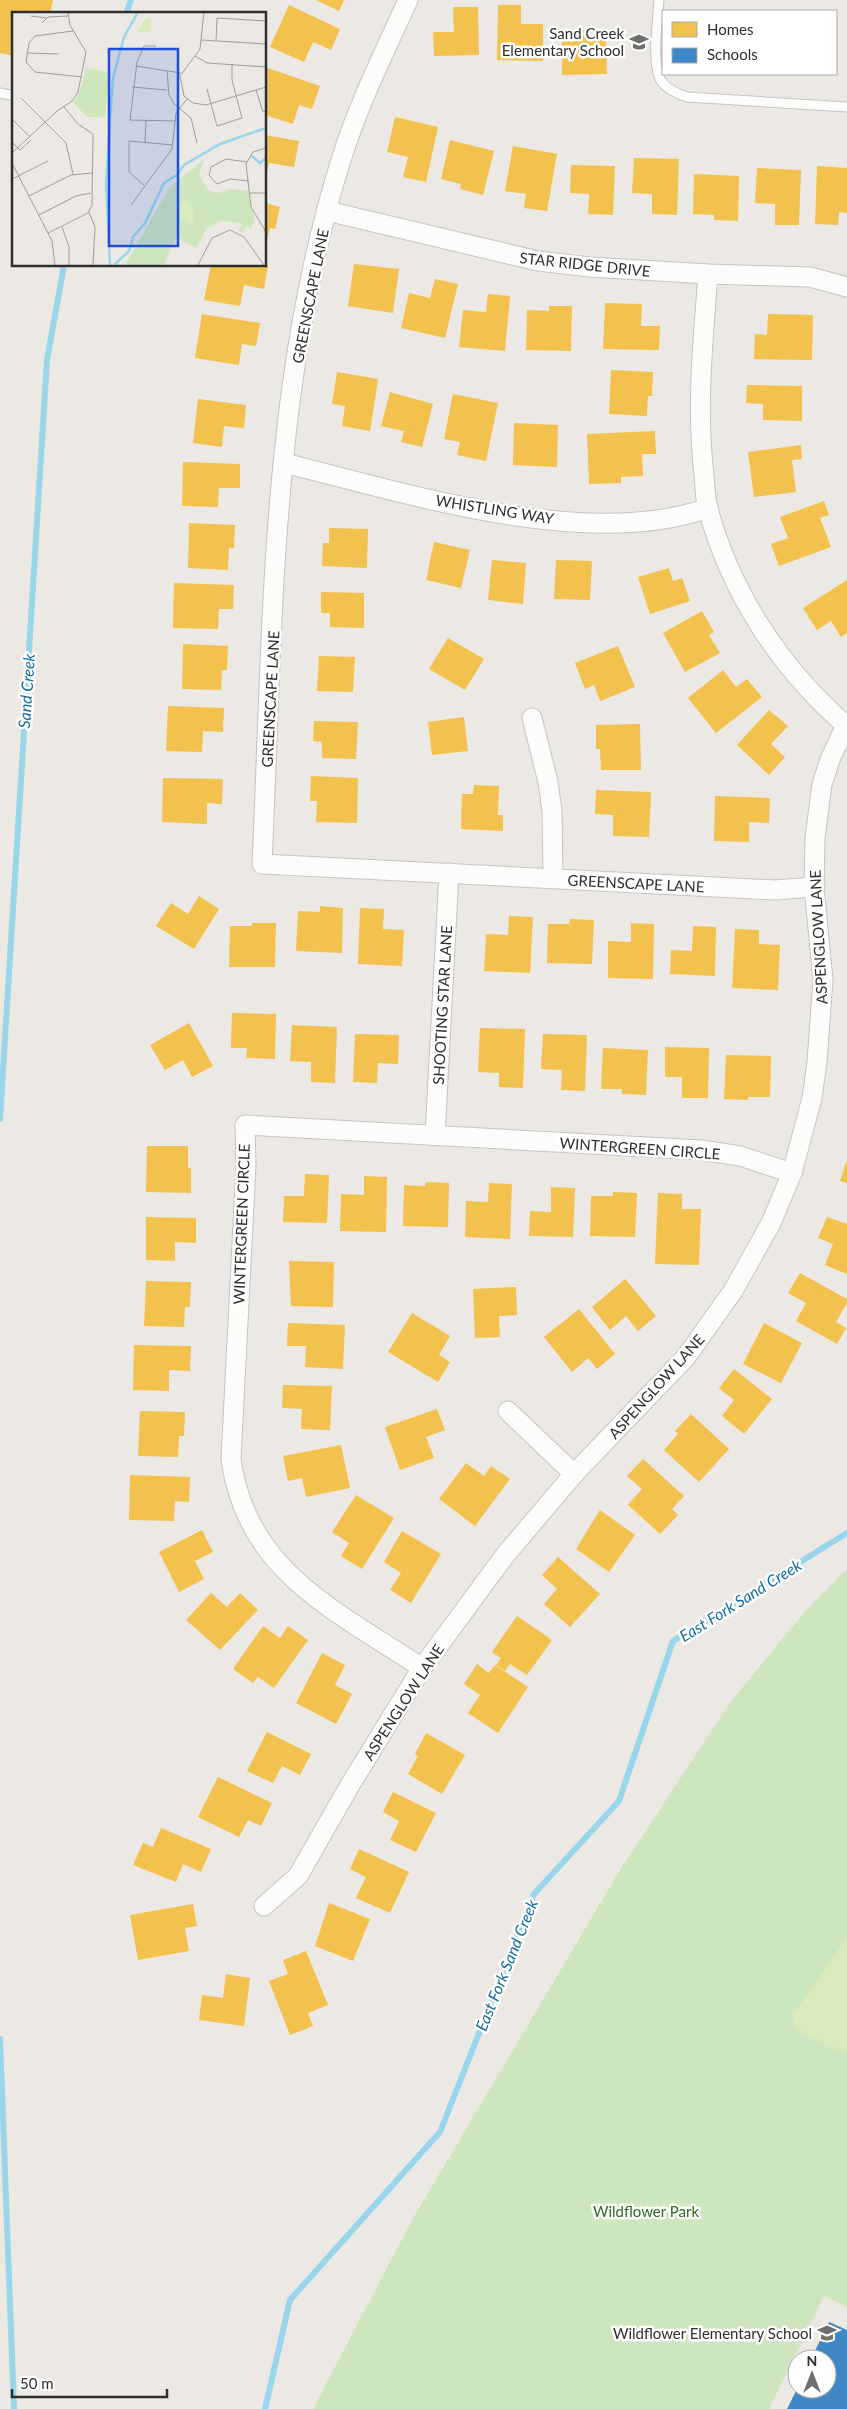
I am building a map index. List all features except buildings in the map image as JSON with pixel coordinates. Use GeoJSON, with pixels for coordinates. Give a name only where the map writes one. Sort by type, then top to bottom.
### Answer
{"type":"FeatureCollection","features":[{"type":"Feature","properties":{"kind":"street","name":"GREENSCAPE LANE"},"geometry":{"type":"LineString","coordinates":[[408,0],[358,113],[341,159],[327,211],[302,326],[284,463],[277,554],[262,864],[776,890],[814,886]]}},
{"type":"Feature","properties":{"kind":"street","name":"STAR RIDGE DRIVE"},"geometry":{"type":"LineString","coordinates":[[327,211],[538,261],[590,268],[810,277],[847,287]]}},
{"type":"Feature","properties":{"kind":"street"},"geometry":{"type":"LineString","coordinates":[[708,274],[700,422],[708,508],[729,565],[746,603],[767,637],[796,676],[847,725]]}},
{"type":"Feature","properties":{"kind":"street","name":"WHISTLING WAY"},"geometry":{"type":"LineString","coordinates":[[284,463],[453,504],[537,518],[630,522],[687,515],[708,508]]}},
{"type":"Feature","properties":{"kind":"street"},"geometry":{"type":"LineString","coordinates":[[532,718],[550,801],[553,878]]}},
{"type":"Feature","properties":{"kind":"street","name":"ASPENGLOW LANE"},"geometry":{"type":"LineString","coordinates":[[264,1906],[298,1876],[350,1785],[422,1668],[506,1554],[574,1474],[679,1365],[711,1324],[755,1253],[792,1173],[812,1098],[823,980],[814,886],[815,838],[822,784],[831,757],[847,725]]}},
{"type":"Feature","properties":{"kind":"street","name":"SHOOTING STAR LANE"},"geometry":{"type":"LineString","coordinates":[[435,1136],[449,873]]}},
{"type":"Feature","properties":{"kind":"street","name":"WINTERGREEN CIRCLE"},"geometry":{"type":"LineString","coordinates":[[422,1668],[301,1586],[281,1568],[265,1549],[251,1526],[234,1483],[231,1459],[231,1428],[246,1165],[245,1125],[701,1150],[740,1156],[792,1173]]}},
{"type":"Feature","properties":{"kind":"street"},"geometry":{"type":"LineString","coordinates":[[508,1411],[574,1474]]}},
{"type":"Feature","properties":{"kind":"lane"},"geometry":{"type":"LineString","coordinates":[[659,0],[656,70],[662,82],[673,92],[687,97],[847,107]]}},
{"type":"Feature","properties":{"kind":"lane"},"geometry":{"type":"LineString","coordinates":[[0,94],[10,95]]}},
{"type":"Feature","properties":{"kind":"green space","name":"Wildflower Park"},"geometry":{"type":"Polygon","coordinates":[[[847,1569],[847,2307],[824,2296],[798,2349],[787,2349],[787,2372],[769,2409],[313,2409],[412,2220],[623,1865],[732,1700],[807,1609],[847,1569]]]}},
{"type":"Feature","properties":{"kind":"green space"},"geometry":{"type":"Polygon","coordinates":[[[847,1937],[847,2054],[796,2030],[792,2016],[847,1937]]]}},
{"type":"Feature","properties":{"kind":"waterway","name":"Sand Creek"},"geometry":{"type":"LineString","coordinates":[[127,12],[131,0]]}},
{"type":"Feature","properties":{"kind":"waterway","name":"Sand Creek"},"geometry":{"type":"LineString","coordinates":[[0,1119],[47,360],[64,266]]}},
{"type":"Feature","properties":{"kind":"waterway","name":"East Fork Sand Creek"},"geometry":{"type":"LineString","coordinates":[[265,2409],[290,2300],[440,2132],[534,1894],[619,1801],[673,1641],[847,1533]]}},
{"type":"Feature","properties":{"kind":"waterway","name":"Sand Creek"},"geometry":{"type":"LineString","coordinates":[[0,2039],[14,2409]]}},
{"type":"Feature","properties":{"kind":"place","name":"Sand Creek Elementary School"},"geometry":{"type":"Point","coordinates":[639,42]}},
{"type":"Feature","properties":{"kind":"place","name":"Wildflower Elementary School"},"geometry":{"type":"Point","coordinates":[827,2333]}}]}
